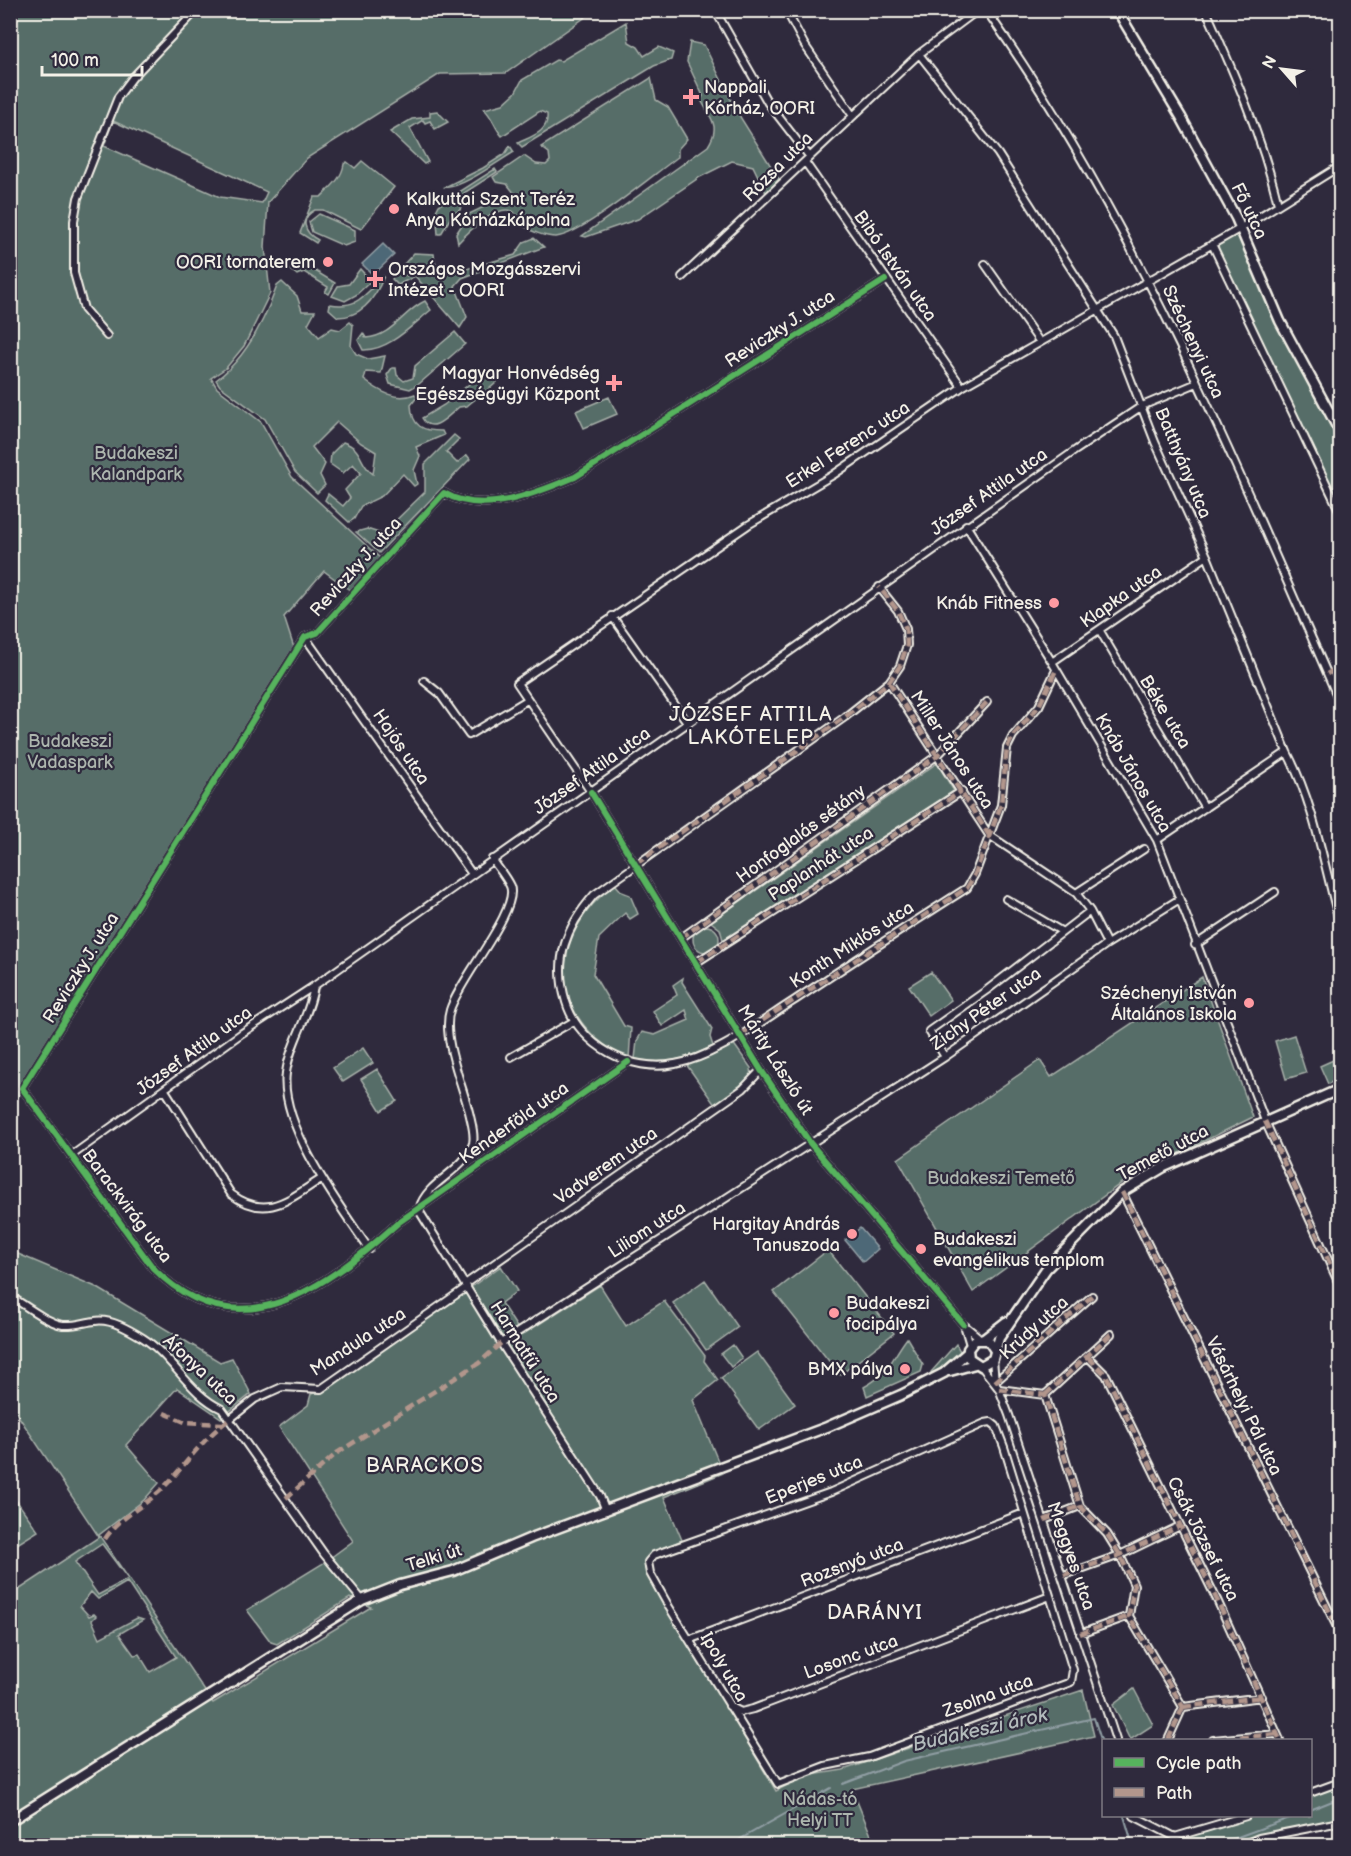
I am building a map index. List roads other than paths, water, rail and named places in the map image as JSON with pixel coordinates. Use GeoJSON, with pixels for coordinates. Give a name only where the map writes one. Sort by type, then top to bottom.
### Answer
{"type":"FeatureCollection","features":[{"type":"Feature","properties":{"kind":"main road","name":"Fő utca"},"geometry":{"type":"LineString","coordinates":[[1117,10],[1181,117],[1240,228],[1280,321],[1341,432]]}},
{"type":"Feature","properties":{"kind":"main road","name":"Temető utca"},"geometry":{"type":"LineString","coordinates":[[994,1349],[1011,1318],[1046,1269],[1122,1192],[1164,1167],[1341,1089]]}},
{"type":"Feature","properties":{"kind":"main road","name":"Temető utca"},"geometry":{"type":"LineString","coordinates":[[969,1349],[1011,1318]]}},
{"type":"Feature","properties":{"kind":"main road"},"geometry":{"type":"LineString","coordinates":[[944,1373],[993,1359],[994,1349],[983,1339]]}},
{"type":"Feature","properties":{"kind":"main road"},"geometry":{"type":"LineString","coordinates":[[944,1373],[969,1349],[978,1365]]}},
{"type":"Feature","properties":{"kind":"main road","name":"Telki út"},"geometry":{"type":"LineString","coordinates":[[10,1821],[362,1599],[400,1585],[453,1571],[761,1453],[901,1395],[944,1373]]}},
{"type":"Feature","properties":{"kind":"street"},"geometry":{"type":"LineString","coordinates":[[107,336],[84,309],[74,273],[74,231],[78,198],[118,97],[133,77],[197,10]]}},
{"type":"Feature","properties":{"kind":"street"},"geometry":{"type":"LineString","coordinates":[[716,10],[768,103],[809,156]]}},
{"type":"Feature","properties":{"kind":"street"},"geometry":{"type":"LineString","coordinates":[[786,10],[804,44],[853,116]]}},
{"type":"Feature","properties":{"kind":"street","name":"Rózsa utca"},"geometry":{"type":"LineString","coordinates":[[682,277],[919,54],[978,10]]}},
{"type":"Feature","properties":{"kind":"street","name":"Széchenyi utca"},"geometry":{"type":"LineString","coordinates":[[986,10],[1017,54],[1051,110],[1148,281],[1197,383],[1341,704]]}},
{"type":"Feature","properties":{"kind":"street"},"geometry":{"type":"LineString","coordinates":[[1206,10],[1230,65],[1271,174],[1278,204]]}},
{"type":"Feature","properties":{"kind":"street","name":"Batthyány utca"},"geometry":{"type":"LineString","coordinates":[[919,54],[998,154],[1095,310],[1114,336],[1155,442],[1207,556],[1287,752],[1300,777],[1313,813],[1341,924]]}},
{"type":"Feature","properties":{"kind":"street","name":"Bibó István utca"},"geometry":{"type":"LineString","coordinates":[[805,162],[885,280],[962,387]]}},
{"type":"Feature","properties":{"kind":"street","name":"Erkel Ferenc utca"},"geometry":{"type":"LineString","coordinates":[[528,700],[517,683],[748,525],[833,475],[962,387],[1240,228],[1341,166]]}},
{"type":"Feature","properties":{"kind":"street"},"geometry":{"type":"LineString","coordinates":[[1212,244],[1341,512]]}},
{"type":"Feature","properties":{"kind":"street"},"geometry":{"type":"LineString","coordinates":[[985,264],[1039,341]]}},
{"type":"Feature","properties":{"kind":"street","name":"Reviczky J. utca"},"geometry":{"type":"LineString","coordinates":[[22,1088],[305,637],[316,633],[444,493],[459,500],[524,498],[575,477],[885,280]]}},
{"type":"Feature","properties":{"kind":"street","name":"József Attila utca"},"geometry":{"type":"LineString","coordinates":[[71,1156],[242,1033],[314,986],[492,859],[591,792],[966,525],[1142,406],[1197,383]]}},
{"type":"Feature","properties":{"kind":"street","name":"Knáb János utca"},"geometry":{"type":"LineString","coordinates":[[966,525],[1052,662],[1157,840],[1195,945],[1265,1121],[1341,1286]]}},
{"type":"Feature","properties":{"kind":"street","name":"Klapka utca"},"geometry":{"type":"LineString","coordinates":[[1052,662],[1207,556]]}},
{"type":"Feature","properties":{"kind":"street"},"geometry":{"type":"LineString","coordinates":[[628,1062],[590,1039],[574,1021],[567,1007],[560,978],[564,942],[579,912],[594,895],[845,717],[889,682],[900,666],[907,645],[906,629],[898,611],[879,587]]}},
{"type":"Feature","properties":{"kind":"street"},"geometry":{"type":"LineString","coordinates":[[612,616],[687,722]]}},
{"type":"Feature","properties":{"kind":"street","name":"Béke utca"},"geometry":{"type":"LineString","coordinates":[[1100,631],[1205,808]]}},
{"type":"Feature","properties":{"kind":"street","name":"Hajós utca"},"geometry":{"type":"LineString","coordinates":[[305,637],[472,874]]}},
{"type":"Feature","properties":{"kind":"street"},"geometry":{"type":"LineString","coordinates":[[1056,670],[1039,706],[1013,736],[1007,748],[1001,805],[989,835],[1076,893],[1090,910],[1107,944]]}},
{"type":"Feature","properties":{"kind":"street"},"geometry":{"type":"LineString","coordinates":[[424,681],[439,693],[469,735],[528,700]]}},
{"type":"Feature","properties":{"kind":"street"},"geometry":{"type":"LineString","coordinates":[[1050,686],[1062,681]]}},
{"type":"Feature","properties":{"kind":"street","name":"Miller János utca"},"geometry":{"type":"LineString","coordinates":[[889,682],[989,835]]}},
{"type":"Feature","properties":{"kind":"street","name":"Márity László út"},"geometry":{"type":"LineString","coordinates":[[528,700],[591,792],[761,1070],[810,1143],[963,1324],[983,1339]]}},
{"type":"Feature","properties":{"kind":"street","name":"Honfoglalás sétány"},"geometry":{"type":"LineString","coordinates":[[681,938],[938,755],[987,702]]}},
{"type":"Feature","properties":{"kind":"street"},"geometry":{"type":"LineString","coordinates":[[1157,840],[1287,752]]}},
{"type":"Feature","properties":{"kind":"street","name":"Paplanhát utca"},"geometry":{"type":"LineString","coordinates":[[696,962],[962,791]]}},
{"type":"Feature","properties":{"kind":"street","name":"Konth Miklós utca"},"geometry":{"type":"LineString","coordinates":[[628,1062],[659,1066],[676,1064],[740,1035],[967,888],[975,874],[989,835]]}},
{"type":"Feature","properties":{"kind":"street"},"geometry":{"type":"LineString","coordinates":[[1076,893],[1144,849]]}},
{"type":"Feature","properties":{"kind":"street"},"geometry":{"type":"LineString","coordinates":[[418,1209],[427,1194],[462,1162],[470,1152],[474,1140],[463,1083],[448,1033],[449,1013],[456,993],[501,924],[511,904],[510,885],[492,859]]}},
{"type":"Feature","properties":{"kind":"street"},"geometry":{"type":"LineString","coordinates":[[1195,945],[1275,892]]}},
{"type":"Feature","properties":{"kind":"street"},"geometry":{"type":"LineString","coordinates":[[1006,899],[1061,931]]}},
{"type":"Feature","properties":{"kind":"street","name":"Zichy Péter utca"},"geometry":{"type":"LineString","coordinates":[[810,1143],[945,1057],[1107,944],[1178,900]]}},
{"type":"Feature","properties":{"kind":"street"},"geometry":{"type":"LineString","coordinates":[[945,1057],[929,1031],[987,990],[1090,910]]}},
{"type":"Feature","properties":{"kind":"street"},"geometry":{"type":"LineString","coordinates":[[314,986],[312,1000],[294,1043],[286,1074],[286,1087],[295,1122],[321,1179],[369,1249]]}},
{"type":"Feature","properties":{"kind":"street"},"geometry":{"type":"LineString","coordinates":[[511,1057],[574,1021]]}},
{"type":"Feature","properties":{"kind":"street","name":"Kenderföld utca"},"geometry":{"type":"LineString","coordinates":[[418,1209],[628,1062]]}},
{"type":"Feature","properties":{"kind":"street","name":"Vadverem utca"},"geometry":{"type":"LineString","coordinates":[[466,1285],[743,1089],[761,1070]]}},
{"type":"Feature","properties":{"kind":"street","name":"Barackvirág utca"},"geometry":{"type":"LineString","coordinates":[[22,1088],[153,1268],[172,1288],[191,1299],[236,1309],[273,1305],[307,1291],[369,1249],[399,1222],[418,1209]]}},
{"type":"Feature","properties":{"kind":"street"},"geometry":{"type":"LineString","coordinates":[[165,1090],[231,1194],[244,1204],[258,1208],[280,1204],[321,1179]]}},
{"type":"Feature","properties":{"kind":"street","name":"Liliom utca"},"geometry":{"type":"LineString","coordinates":[[501,1343],[810,1143]]}},
{"type":"Feature","properties":{"kind":"street","name":"Vásárhelyi Pál utca"},"geometry":{"type":"LineString","coordinates":[[1122,1192],[1341,1633]]}},
{"type":"Feature","properties":{"kind":"street","name":"Harmatfű utca"},"geometry":{"type":"LineString","coordinates":[[418,1209],[600,1496],[606,1511]]}},
{"type":"Feature","properties":{"kind":"street","name":"Mandula utca"},"geometry":{"type":"LineString","coordinates":[[230,1419],[255,1400],[282,1387],[321,1389],[466,1285]]}},
{"type":"Feature","properties":{"kind":"street","name":"Áfonya utca"},"geometry":{"type":"LineString","coordinates":[[10,1296],[62,1325],[77,1325],[98,1320],[114,1323],[143,1338],[204,1398],[222,1409],[324,1554],[362,1599]]}},
{"type":"Feature","properties":{"kind":"street","name":"Krúdy utca"},"geometry":{"type":"LineString","coordinates":[[995,1382],[1092,1296]]}},
{"type":"Feature","properties":{"kind":"street","name":"Márity László út"},"geometry":{"type":"LineString","coordinates":[[963,1324],[969,1349]]}},
{"type":"Feature","properties":{"kind":"street"},"geometry":{"type":"LineString","coordinates":[[999,1389],[1044,1395],[1111,1334]]}},
{"type":"Feature","properties":{"kind":"street","name":"Csák József utca"},"geometry":{"type":"LineString","coordinates":[[1088,1357],[1106,1375],[1262,1697],[1279,1737]]}},
{"type":"Feature","properties":{"kind":"street","name":"Meggyes utca"},"geometry":{"type":"LineString","coordinates":[[993,1359],[995,1382]]}},
{"type":"Feature","properties":{"kind":"street","name":"Meggyes utca"},"geometry":{"type":"LineString","coordinates":[[978,1365],[999,1389],[1064,1575],[1080,1634],[1116,1739]]}},
{"type":"Feature","properties":{"kind":"street"},"geometry":{"type":"LineString","coordinates":[[1044,1395],[1080,1506],[1107,1534],[1120,1555],[1134,1585],[1130,1616],[1184,1707]]}},
{"type":"Feature","properties":{"kind":"street","name":"Eperjes utca"},"geometry":{"type":"LineString","coordinates":[[648,1562],[654,1555],[831,1492],[991,1422],[996,1426],[1004,1447],[1023,1510]]}},
{"type":"Feature","properties":{"kind":"street","name":"Rozsnyó utca"},"geometry":{"type":"LineString","coordinates":[[691,1639],[1023,1510],[1037,1502]]}},
{"type":"Feature","properties":{"kind":"street"},"geometry":{"type":"LineString","coordinates":[[1044,1521],[1080,1506]]}},
{"type":"Feature","properties":{"kind":"street"},"geometry":{"type":"LineString","coordinates":[[1023,1510],[1050,1596]]}},
{"type":"Feature","properties":{"kind":"street"},"geometry":{"type":"LineString","coordinates":[[1064,1575],[1120,1555],[1180,1526]]}},
{"type":"Feature","properties":{"kind":"street","name":"Ipoly utca"},"geometry":{"type":"LineString","coordinates":[[648,1562],[650,1573],[664,1599],[691,1639],[729,1706],[778,1784]]}},
{"type":"Feature","properties":{"kind":"street","name":"Zsolna utca"},"geometry":{"type":"LineString","coordinates":[[778,1784],[825,1766],[869,1757],[1071,1682],[1073,1670],[1050,1596]]}},
{"type":"Feature","properties":{"kind":"street","name":"Losonc utca"},"geometry":{"type":"LineString","coordinates":[[729,1706],[741,1712],[753,1709],[1050,1596]]}},
{"type":"Feature","properties":{"kind":"street"},"geometry":{"type":"LineString","coordinates":[[1080,1634],[1130,1616]]}},
{"type":"Feature","properties":{"kind":"street"},"geometry":{"type":"LineString","coordinates":[[1184,1707],[1262,1697]]}},
{"type":"Feature","properties":{"kind":"street"},"geometry":{"type":"LineString","coordinates":[[1168,1739],[1184,1707]]}},
{"type":"Feature","properties":{"kind":"street"},"geometry":{"type":"LineString","coordinates":[[1235,1739],[1279,1737]]}},
{"type":"Feature","properties":{"kind":"street"},"geometry":{"type":"LineString","coordinates":[[1312,1793],[1341,1782]]}},
{"type":"Feature","properties":{"kind":"street"},"geometry":{"type":"LineString","coordinates":[[1138,1817],[1175,1837],[1178,1845]]}},
{"type":"Feature","properties":{"kind":"street"},"geometry":{"type":"LineString","coordinates":[[1175,1837],[1240,1817]]}},
{"type":"Feature","properties":{"kind":"street"},"geometry":{"type":"LineString","coordinates":[[1239,1845],[1259,1838],[1341,1822]]}},
{"type":"Feature","properties":{"kind":"water"},"geometry":{"type":"Polygon","coordinates":[[[383,244],[394,255],[373,275],[362,264],[383,244]]]}},
{"type":"Feature","properties":{"kind":"water"},"geometry":{"type":"Polygon","coordinates":[[[860,1228],[878,1249],[863,1262],[845,1240],[860,1228]]]}},
{"type":"Feature","properties":{"kind":"waterway","name":"Budakeszi árok"},"geometry":{"type":"LineString","coordinates":[[843,1784],[904,1761],[1094,1718],[1102,1743]]}},
{"type":"Feature","properties":{"kind":"waterway","name":"Budakeszi árok"},"geometry":{"type":"LineString","coordinates":[[728,1846],[831,1788]]}},
{"type":"Feature","properties":{"kind":"waterway","name":"Budakeszi árok"},"geometry":{"type":"LineString","coordinates":[[1312,1809],[1340,1798]]}},
{"type":"Feature","properties":{"kind":"waterway","name":"Budakeszi árok"},"geometry":{"type":"LineString","coordinates":[[1124,1817],[1133,1846]]}},
{"type":"Feature","properties":{"kind":"waterway","name":"Budakeszi árok"},"geometry":{"type":"LineString","coordinates":[[1213,1846],[1292,1817]]}},
{"type":"Feature","properties":{"kind":"place","name":"Nappali Kórház, OORI"},"geometry":{"type":"Point","coordinates":[691,97]}},
{"type":"Feature","properties":{"kind":"place","name":"Kalkuttai Szent Teréz Anya Kórházkápolna"},"geometry":{"type":"Point","coordinates":[394,209]}},
{"type":"Feature","properties":{"kind":"place","name":"OORI tornaterem"},"geometry":{"type":"Point","coordinates":[328,262]}},
{"type":"Feature","properties":{"kind":"place","name":"Országos Mozgásszervi Intézet - OORI"},"geometry":{"type":"Point","coordinates":[375,279]}},
{"type":"Feature","properties":{"kind":"place","name":"Magyar Honvédség Egészségügyi Központ"},"geometry":{"type":"Point","coordinates":[614,383]}},
{"type":"Feature","properties":{"kind":"place","name":"Knáb Fitness"},"geometry":{"type":"Point","coordinates":[1054,603]}},
{"type":"Feature","properties":{"kind":"place","name":"Széchenyi István Általános Iskola"},"geometry":{"type":"Point","coordinates":[1249,1003]}},
{"type":"Feature","properties":{"kind":"place","name":"Hargitay András Tanuszoda"},"geometry":{"type":"Point","coordinates":[852,1234]}},
{"type":"Feature","properties":{"kind":"place","name":"Budakeszi evangélikus templom"},"geometry":{"type":"Point","coordinates":[921,1249]}},
{"type":"Feature","properties":{"kind":"place","name":"Budakeszi focipálya"},"geometry":{"type":"Point","coordinates":[834,1313]}},
{"type":"Feature","properties":{"kind":"place","name":"BMX pálya"},"geometry":{"type":"Point","coordinates":[905,1369]}},
{"type":"Feature","properties":{"kind":"district","name":"JÓZSEF ATTILA LAKÓTELEP"},"geometry":{"type":"Point","coordinates":[751,726]}},
{"type":"Feature","properties":{"kind":"district","name":"BARACKOS"},"geometry":{"type":"Point","coordinates":[425,1466]}},
{"type":"Feature","properties":{"kind":"district","name":"DARÁNYI"},"geometry":{"type":"Point","coordinates":[875,1613]}},
{"type":"Feature","properties":{"kind":"park label","name":"Budakeszi Kalandpark"},"geometry":{"type":"Point","coordinates":[136,463]}},
{"type":"Feature","properties":{"kind":"park label","name":"Budakeszi Vadaspark"},"geometry":{"type":"Point","coordinates":[70,751]}},
{"type":"Feature","properties":{"kind":"park label","name":"Budakeszi Temető"},"geometry":{"type":"Point","coordinates":[1001,1178]}},
{"type":"Feature","properties":{"kind":"park label","name":"Nádas-tó Helyi TT"},"geometry":{"type":"Point","coordinates":[820,1809]}}]}
